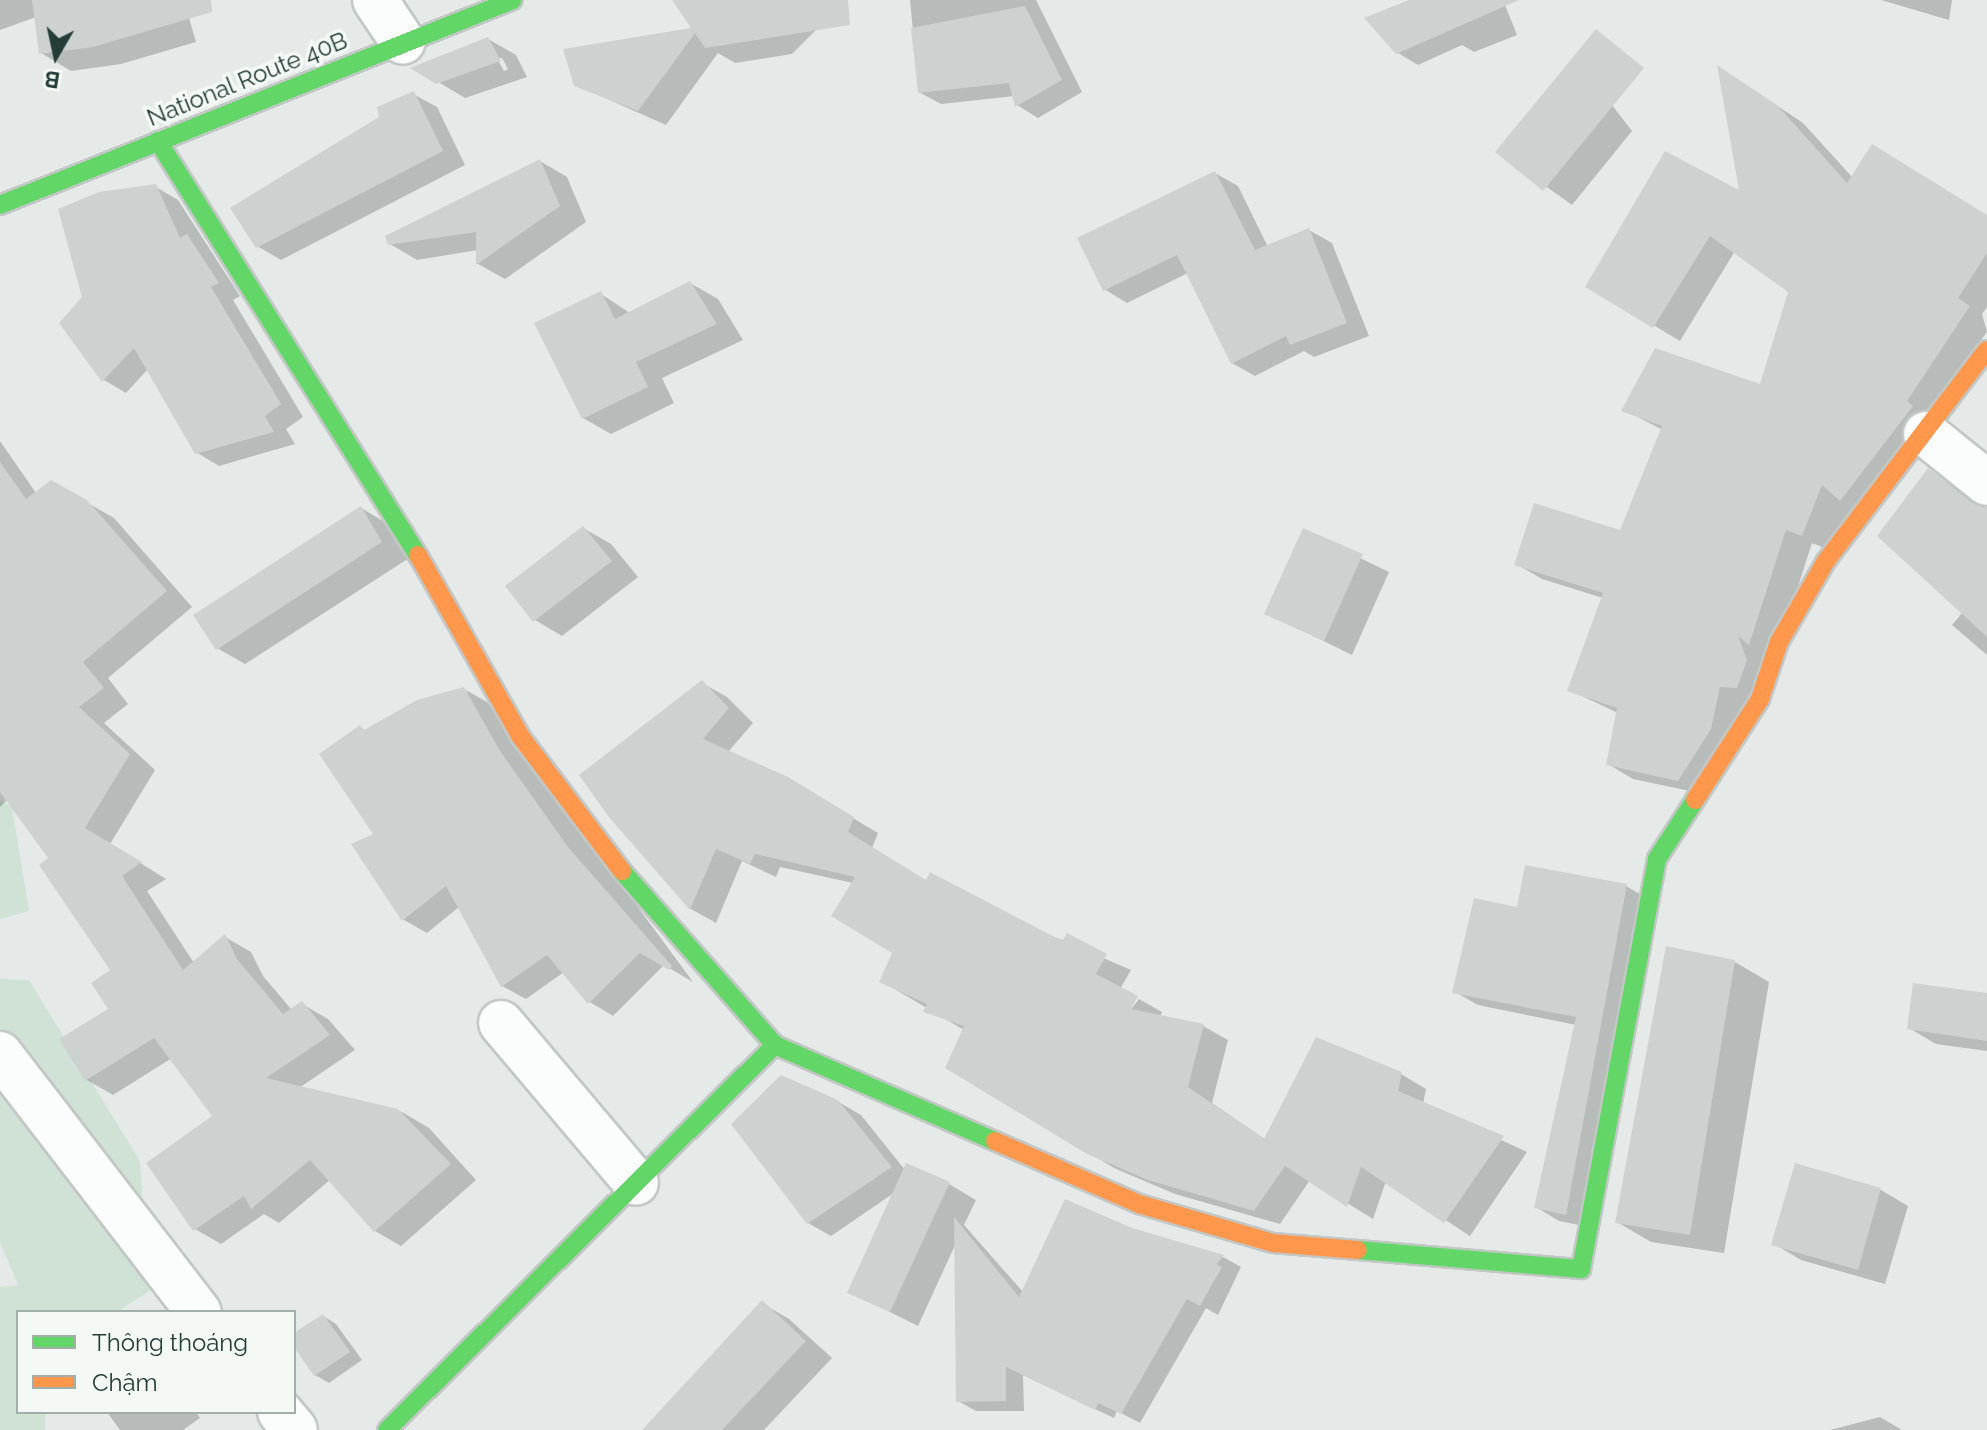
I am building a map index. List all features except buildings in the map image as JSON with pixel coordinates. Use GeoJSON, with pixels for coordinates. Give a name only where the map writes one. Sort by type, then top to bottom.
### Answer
{"type":"FeatureCollection","features":[{"type":"Feature","properties":{"kind":"main road","name":"National Route 40B"},"geometry":{"type":"LineString","coordinates":[[0,205],[513,0]]}},
{"type":"Feature","properties":{"kind":"main road"},"geometry":{"type":"LineString","coordinates":[[158,141],[390,505],[521,737],[588,832],[775,1045],[1139,1204],[1273,1243],[1581,1269],[1657,859],[1760,699],[1779,642],[1826,561],[1926,434],[1987,350]]}},
{"type":"Feature","properties":{"kind":"main road"},"geometry":{"type":"LineString","coordinates":[[387,1430],[775,1045]]}},
{"type":"Feature","properties":{"kind":"street"},"geometry":{"type":"LineString","coordinates":[[375,0],[403,42]]}},
{"type":"Feature","properties":{"kind":"street"},"geometry":{"type":"LineString","coordinates":[[1926,434],[1987,483]]}},
{"type":"Feature","properties":{"kind":"street"},"geometry":{"type":"LineString","coordinates":[[501,1023],[636,1183]]}},
{"type":"Feature","properties":{"kind":"street"},"geometry":{"type":"LineString","coordinates":[[0,1054],[197,1310]]}},
{"type":"Feature","properties":{"kind":"street"},"geometry":{"type":"LineString","coordinates":[[282,1414],[295,1430]]}},
{"type":"Feature","properties":{"kind":"green space"},"geometry":{"type":"Polygon","coordinates":[[[0,800],[12,807],[29,911],[0,919],[0,800]]]}},
{"type":"Feature","properties":{"kind":"green space"},"geometry":{"type":"Polygon","coordinates":[[[0,979],[29,980],[140,1161],[149,1291],[120,1310],[16,1310],[16,1414],[45,1414],[45,1430],[0,1430],[0,1287],[18,1285],[0,1242],[0,979]]]}},
{"type":"Feature","properties":{"kind":"traffic: fast"},"geometry":{"type":"LineString","coordinates":[[0,205],[513,0]]}},
{"type":"Feature","properties":{"kind":"traffic: fast"},"geometry":{"type":"LineString","coordinates":[[158,141],[418,555]]}},
{"type":"Feature","properties":{"kind":"traffic: fast"},"geometry":{"type":"LineString","coordinates":[[1358,1250],[1581,1269],[1657,859],[1695,800]]}},
{"type":"Feature","properties":{"kind":"traffic: fast"},"geometry":{"type":"LineString","coordinates":[[622,871],[775,1045]]}},
{"type":"Feature","properties":{"kind":"traffic: fast"},"geometry":{"type":"LineString","coordinates":[[387,1430],[775,1045],[995,1141]]}},
{"type":"Feature","properties":{"kind":"traffic: slow"},"geometry":{"type":"LineString","coordinates":[[1695,800],[1760,699],[1779,642],[1826,561],[1987,350]]}},
{"type":"Feature","properties":{"kind":"traffic: slow"},"geometry":{"type":"LineString","coordinates":[[418,555],[521,737],[622,871]]}},
{"type":"Feature","properties":{"kind":"traffic: slow"},"geometry":{"type":"LineString","coordinates":[[995,1141],[1139,1204],[1273,1243],[1358,1250]]}}]}
